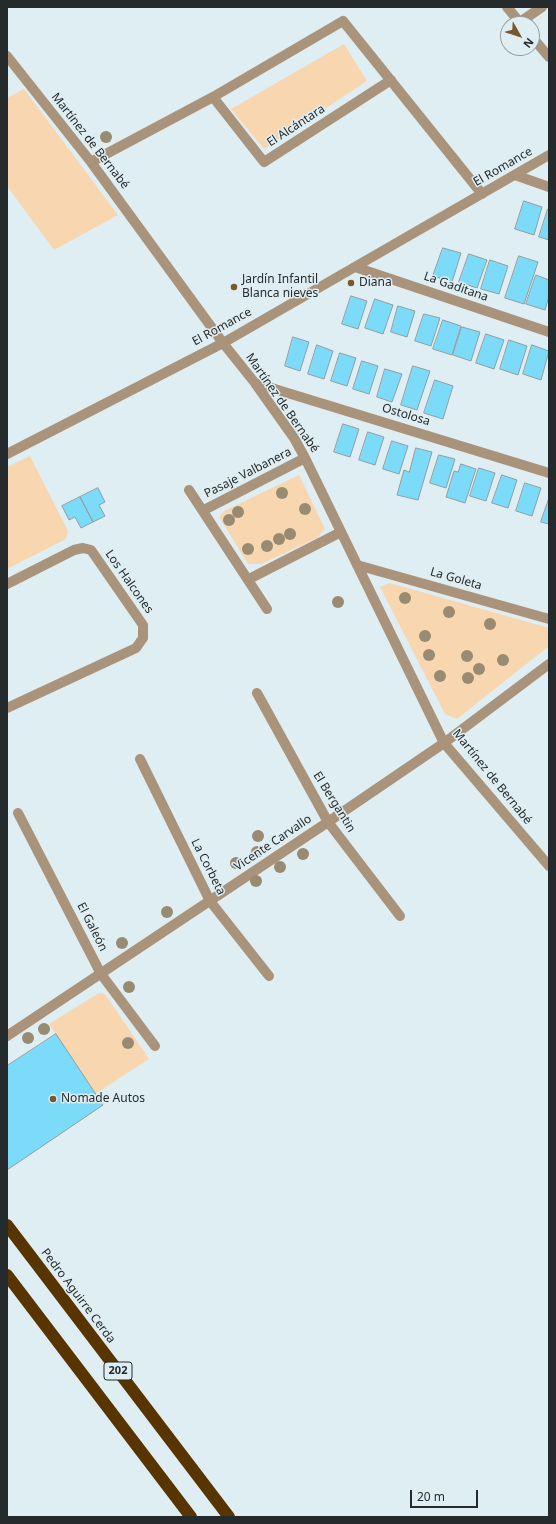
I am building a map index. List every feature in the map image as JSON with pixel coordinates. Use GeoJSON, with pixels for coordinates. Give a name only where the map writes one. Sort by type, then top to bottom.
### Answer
{"type":"FeatureCollection","features":[{"type":"Feature","properties":{"kind":"highway","name":"Pedro Aguirre Cerda"},"geometry":{"type":"LineString","coordinates":[[7,1225],[228,1517]]}},
{"type":"Feature","properties":{"kind":"highway","name":"202"},"geometry":{"type":"LineString","coordinates":[[7,1275],[191,1517]]}},
{"type":"Feature","properties":{"kind":"street"},"geometry":{"type":"LineString","coordinates":[[507,7],[514,16]]}},
{"type":"Feature","properties":{"kind":"street"},"geometry":{"type":"LineString","coordinates":[[530,16],[542,7]]}},
{"type":"Feature","properties":{"kind":"street"},"geometry":{"type":"LineString","coordinates":[[91,162],[213,97],[343,21],[482,194]]}},
{"type":"Feature","properties":{"kind":"street"},"geometry":{"type":"LineString","coordinates":[[540,46],[549,57]]}},
{"type":"Feature","properties":{"kind":"street","name":"Martínez de Bernabé"},"geometry":{"type":"LineString","coordinates":[[7,56],[91,162],[294,438],[444,743],[549,866]]}},
{"type":"Feature","properties":{"kind":"street","name":"El Alcántara"},"geometry":{"type":"LineString","coordinates":[[213,97],[264,162],[391,80]]}},
{"type":"Feature","properties":{"kind":"street","name":"El Romance"},"geometry":{"type":"LineString","coordinates":[[7,454],[223,342],[549,155]]}},
{"type":"Feature","properties":{"kind":"street"},"geometry":{"type":"LineString","coordinates":[[515,175],[549,186]]}},
{"type":"Feature","properties":{"kind":"street","name":"La Gaditana"},"geometry":{"type":"LineString","coordinates":[[355,267],[549,332]]}},
{"type":"Feature","properties":{"kind":"street","name":"Ostolosa"},"geometry":{"type":"LineString","coordinates":[[255,383],[549,473]]}},
{"type":"Feature","properties":{"kind":"street","name":"Pasaje Valbanera"},"geometry":{"type":"LineString","coordinates":[[204,510],[305,458]]}},
{"type":"Feature","properties":{"kind":"street","name":"Pasaje Valbanera"},"geometry":{"type":"LineString","coordinates":[[189,490],[204,510],[267,609]]}},
{"type":"Feature","properties":{"kind":"street"},"geometry":{"type":"LineString","coordinates":[[249,579],[341,532]]}},
{"type":"Feature","properties":{"kind":"street","name":"Los Halcones"},"geometry":{"type":"LineString","coordinates":[[7,584],[74,550],[83,548],[91,550],[144,625],[143,638],[136,648],[7,708]]}},
{"type":"Feature","properties":{"kind":"street","name":"La Goleta"},"geometry":{"type":"LineString","coordinates":[[357,564],[549,619]]}},
{"type":"Feature","properties":{"kind":"street","name":"Vicente Carvallo"},"geometry":{"type":"LineString","coordinates":[[7,1036],[444,743],[549,664]]}},
{"type":"Feature","properties":{"kind":"street","name":"El Bergantin"},"geometry":{"type":"LineString","coordinates":[[257,693],[328,822],[400,916]]}},
{"type":"Feature","properties":{"kind":"street","name":"La Corbeta"},"geometry":{"type":"LineString","coordinates":[[140,759],[210,901],[269,976]]}},
{"type":"Feature","properties":{"kind":"street","name":"El Galeón"},"geometry":{"type":"LineString","coordinates":[[18,812],[101,974],[155,1046]]}},
{"type":"Feature","properties":{"kind":"shaded area"},"geometry":{"type":"Polygon","coordinates":[[[344,44],[367,81],[264,149],[231,109],[344,44]]]}},
{"type":"Feature","properties":{"kind":"shaded area"},"geometry":{"type":"Polygon","coordinates":[[[24,89],[118,215],[54,250],[7,186],[7,98],[24,89]]]}},
{"type":"Feature","properties":{"kind":"shaded area"},"geometry":{"type":"Polygon","coordinates":[[[30,456],[68,531],[66,539],[7,569],[7,467],[30,456]]]}},
{"type":"Feature","properties":{"kind":"shaded area"},"geometry":{"type":"Polygon","coordinates":[[[299,475],[325,529],[317,538],[261,564],[248,564],[219,517],[224,511],[299,475]]]}},
{"type":"Feature","properties":{"kind":"shaded area"},"geometry":{"type":"Polygon","coordinates":[[[390,583],[549,628],[549,646],[457,719],[445,714],[380,587],[390,583]]]}},
{"type":"Feature","properties":{"kind":"shaded area"},"geometry":{"type":"Polygon","coordinates":[[[99,993],[105,994],[149,1059],[95,1094],[49,1024],[99,993]]]}},
{"type":"Feature","properties":{"kind":"building"},"geometry":{"type":"Polygon","coordinates":[[[524,201],[542,207],[534,235],[515,229],[524,201]]]}},
{"type":"Feature","properties":{"kind":"building"},"geometry":{"type":"Polygon","coordinates":[[[549,209],[549,240],[539,237],[549,209]]]}},
{"type":"Feature","properties":{"kind":"building"},"geometry":{"type":"Polygon","coordinates":[[[443,248],[461,253],[452,282],[433,276],[443,248]]]}},
{"type":"Feature","properties":{"kind":"building"},"geometry":{"type":"Polygon","coordinates":[[[469,254],[487,260],[477,288],[459,282],[469,254]]]}},
{"type":"Feature","properties":{"kind":"building"},"geometry":{"type":"Polygon","coordinates":[[[519,256],[538,262],[524,304],[505,298],[519,256]]]}},
{"type":"Feature","properties":{"kind":"building"},"geometry":{"type":"Polygon","coordinates":[[[490,260],[508,266],[499,294],[481,289],[490,260]]]}},
{"type":"Feature","properties":{"kind":"building"},"geometry":{"type":"Polygon","coordinates":[[[536,275],[549,280],[549,296],[545,310],[526,304],[536,275]]]}},
{"type":"Feature","properties":{"kind":"building"},"geometry":{"type":"Polygon","coordinates":[[[351,296],[367,301],[358,329],[342,324],[351,296]]]}},
{"type":"Feature","properties":{"kind":"building"},"geometry":{"type":"Polygon","coordinates":[[[375,299],[393,305],[383,334],[365,328],[375,299]]]}},
{"type":"Feature","properties":{"kind":"building"},"geometry":{"type":"Polygon","coordinates":[[[398,306],[415,311],[407,337],[391,332],[398,306]]]}},
{"type":"Feature","properties":{"kind":"building"},"geometry":{"type":"Polygon","coordinates":[[[424,314],[440,318],[431,346],[415,341],[424,314]]]}},
{"type":"Feature","properties":{"kind":"building"},"geometry":{"type":"Polygon","coordinates":[[[443,320],[461,326],[452,355],[433,349],[443,320]]]}},
{"type":"Feature","properties":{"kind":"building"},"geometry":{"type":"Polygon","coordinates":[[[462,327],[480,332],[471,361],[453,355],[462,327]]]}},
{"type":"Feature","properties":{"kind":"building"},"geometry":{"type":"Polygon","coordinates":[[[486,334],[504,340],[494,369],[476,363],[486,334]]]}},
{"type":"Feature","properties":{"kind":"building"},"geometry":{"type":"Polygon","coordinates":[[[293,337],[309,342],[300,371],[285,366],[293,337]]]}},
{"type":"Feature","properties":{"kind":"building"},"geometry":{"type":"Polygon","coordinates":[[[509,340],[527,346],[518,375],[500,369],[509,340]]]}},
{"type":"Feature","properties":{"kind":"building"},"geometry":{"type":"Polygon","coordinates":[[[317,345],[333,351],[324,379],[308,374],[317,345]]]}},
{"type":"Feature","properties":{"kind":"building"},"geometry":{"type":"Polygon","coordinates":[[[532,345],[549,351],[541,380],[523,374],[532,345]]]}},
{"type":"Feature","properties":{"kind":"building"},"geometry":{"type":"Polygon","coordinates":[[[340,353],[356,358],[347,386],[331,381],[340,353]]]}},
{"type":"Feature","properties":{"kind":"building"},"geometry":{"type":"Polygon","coordinates":[[[362,361],[378,366],[369,394],[353,389],[362,361]]]}},
{"type":"Feature","properties":{"kind":"building"},"geometry":{"type":"Polygon","coordinates":[[[413,366],[430,371],[417,410],[401,405],[413,366]]]}},
{"type":"Feature","properties":{"kind":"building"},"geometry":{"type":"Polygon","coordinates":[[[385,369],[402,374],[392,402],[377,397],[385,369]]]}},
{"type":"Feature","properties":{"kind":"building"},"geometry":{"type":"Polygon","coordinates":[[[435,380],[453,386],[443,419],[424,413],[435,380]]]}},
{"type":"Feature","properties":{"kind":"building"},"geometry":{"type":"Polygon","coordinates":[[[343,424],[359,429],[350,457],[334,452],[343,424]]]}},
{"type":"Feature","properties":{"kind":"building"},"geometry":{"type":"Polygon","coordinates":[[[368,432],[384,437],[375,465],[359,460],[368,432]]]}},
{"type":"Feature","properties":{"kind":"building"},"geometry":{"type":"Polygon","coordinates":[[[392,441],[408,446],[399,474],[383,469],[392,441]]]}},
{"type":"Feature","properties":{"kind":"building"},"geometry":{"type":"Polygon","coordinates":[[[416,448],[432,452],[418,500],[397,495],[404,470],[409,472],[416,448]]]}},
{"type":"Feature","properties":{"kind":"building"},"geometry":{"type":"Polygon","coordinates":[[[439,455],[455,459],[446,488],[430,483],[439,455]]]}},
{"type":"Feature","properties":{"kind":"building"},"geometry":{"type":"Polygon","coordinates":[[[461,464],[476,469],[465,503],[446,497],[454,471],[458,472],[461,464]]]}},
{"type":"Feature","properties":{"kind":"building"},"geometry":{"type":"Polygon","coordinates":[[[479,468],[495,473],[486,501],[470,496],[479,468]]]}},
{"type":"Feature","properties":{"kind":"building"},"geometry":{"type":"Polygon","coordinates":[[[502,475],[517,480],[508,508],[492,503],[502,475]]]}},
{"type":"Feature","properties":{"kind":"building"},"geometry":{"type":"Polygon","coordinates":[[[525,483],[541,488],[532,516],[516,511],[525,483]]]}},
{"type":"Feature","properties":{"kind":"building"},"geometry":{"type":"Polygon","coordinates":[[[98,488],[105,502],[99,505],[105,516],[93,522],[80,497],[98,488]]]}},
{"type":"Feature","properties":{"kind":"building"},"geometry":{"type":"Polygon","coordinates":[[[80,497],[93,522],[81,528],[75,517],[69,520],[62,506],[80,497]]]}},
{"type":"Feature","properties":{"kind":"building"},"geometry":{"type":"Polygon","coordinates":[[[549,498],[549,524],[541,522],[549,498]]]}},
{"type":"Feature","properties":{"kind":"building","name":"Nomade Autos"},"geometry":{"type":"Polygon","coordinates":[[[56,1034],[103,1105],[7,1170],[7,1066],[56,1034]]]}},
{"type":"Feature","properties":{"kind":"place","name":"Diana"},"geometry":{"type":"Point","coordinates":[351,283]}},
{"type":"Feature","properties":{"kind":"place","name":"Jardín Infantil Blanca nieves"},"geometry":{"type":"Point","coordinates":[234,287]}},
{"type":"Feature","properties":{"kind":"place","name":"Nomade Autos"},"geometry":{"type":"Point","coordinates":[53,1099]}}]}
